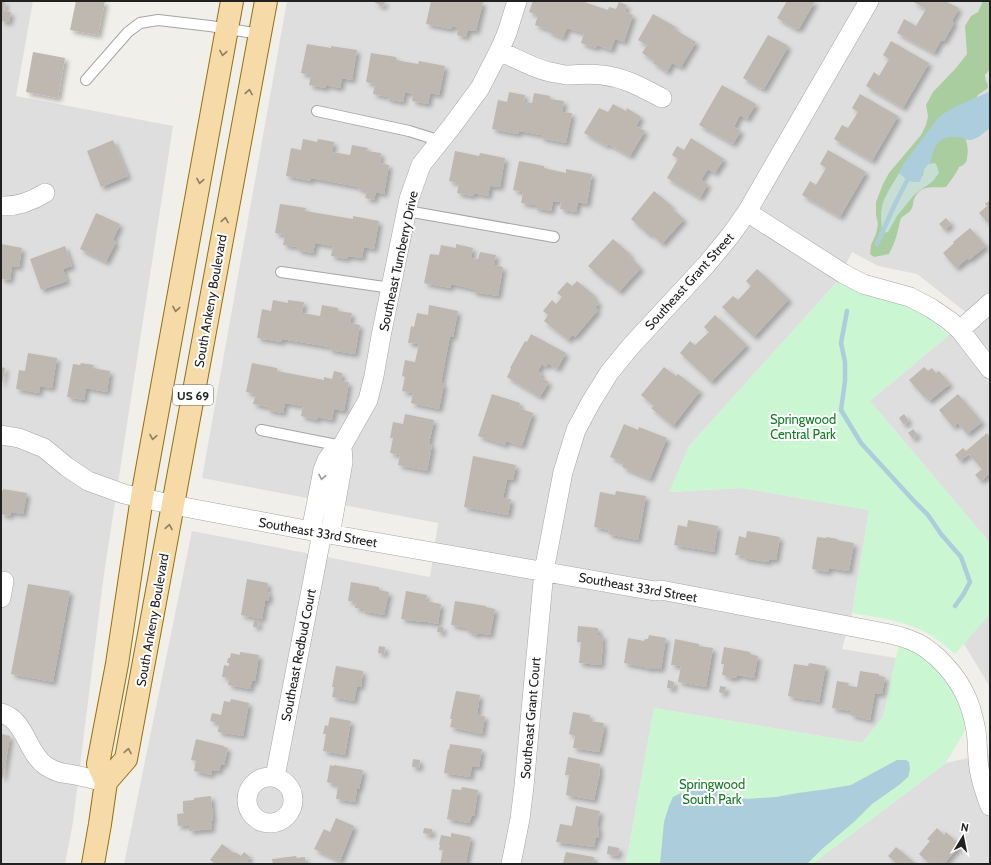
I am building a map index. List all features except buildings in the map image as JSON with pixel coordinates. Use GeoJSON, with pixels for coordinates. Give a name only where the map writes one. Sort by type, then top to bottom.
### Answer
{"type":"FeatureCollection","features":[{"type":"Feature","properties":{"kind":"main road","name":"South Ankeny Boulevard"},"geometry":{"type":"LineString","coordinates":[[232,1],[142,498],[117,664],[98,764],[106,782],[126,759],[266,1]]}},
{"type":"Feature","properties":{"kind":"main road"},"geometry":{"type":"LineString","coordinates":[[93,864],[106,782]]}},
{"type":"Feature","properties":{"kind":"street","name":"Southeast Turnberry Drive"},"geometry":{"type":"LineString","coordinates":[[321,533],[323,470],[332,453],[342,446],[368,400],[409,198],[422,165],[480,88],[507,33],[517,1]]}},
{"type":"Feature","properties":{"kind":"street","name":"Southeast Grant Street"},"geometry":{"type":"LineString","coordinates":[[544,571],[563,472],[576,430],[590,402],[609,373],[627,351],[706,265],[730,236],[747,212],[869,1]]}},
{"type":"Feature","properties":{"kind":"street"},"geometry":{"type":"LineString","coordinates":[[499,51],[531,66],[565,75],[602,74],[619,78],[634,83],[662,98]]}},
{"type":"Feature","properties":{"kind":"street"},"geometry":{"type":"LineString","coordinates":[[1,206],[16,206],[35,199],[45,193]]}},
{"type":"Feature","properties":{"kind":"street"},"geometry":{"type":"LineString","coordinates":[[747,212],[844,274],[863,284],[910,297],[941,314],[960,330],[990,369]]}},
{"type":"Feature","properties":{"kind":"street"},"geometry":{"type":"LineString","coordinates":[[960,330],[990,303]]}},
{"type":"Feature","properties":{"kind":"street","name":"Southeast 33rd Street"},"geometry":{"type":"LineString","coordinates":[[1,435],[18,438],[44,448],[88,481],[124,494],[321,533],[655,591],[660,590],[878,631],[919,643],[934,654],[948,668],[960,683],[968,700],[976,733],[978,766],[990,806]]}},
{"type":"Feature","properties":{"kind":"street","name":"Southeast Redbud Court"},"geometry":{"type":"LineString","coordinates":[[275,777],[321,533]]}},
{"type":"Feature","properties":{"kind":"street","name":"Southeast Grant Court"},"geometry":{"type":"LineString","coordinates":[[512,864],[524,786],[544,571]]}},
{"type":"Feature","properties":{"kind":"street"},"geometry":{"type":"LineString","coordinates":[[1,713],[8,715],[19,726],[34,754],[45,765],[58,773],[106,782]]}},
{"type":"Feature","properties":{"kind":"lane"},"geometry":{"type":"LineString","coordinates":[[86,80],[128,32],[140,23],[158,20],[260,34]]}},
{"type":"Feature","properties":{"kind":"lane"},"geometry":{"type":"LineString","coordinates":[[317,111],[409,130],[440,141]]}},
{"type":"Feature","properties":{"kind":"lane"},"geometry":{"type":"LineString","coordinates":[[407,211],[554,237]]}},
{"type":"Feature","properties":{"kind":"lane"},"geometry":{"type":"LineString","coordinates":[[281,272],[391,288]]}},
{"type":"Feature","properties":{"kind":"lane"},"geometry":{"type":"LineString","coordinates":[[261,430],[342,446]]}},
{"type":"Feature","properties":{"kind":"shaded area"},"geometry":{"type":"Polygon","coordinates":[[[1,1],[33,1],[16,96],[173,126],[104,574],[73,822],[65,864],[1,864],[1,1]]]}},
{"type":"Feature","properties":{"kind":"shaded area"},"geometry":{"type":"Polygon","coordinates":[[[287,1],[990,1],[990,543],[870,401],[972,317],[917,274],[878,266],[852,252],[837,282],[689,446],[670,492],[742,488],[869,510],[852,613],[842,649],[896,658],[883,717],[862,743],[654,708],[626,864],[124,864],[192,531],[430,577],[438,523],[202,478],[287,1]]]}},
{"type":"Feature","properties":{"kind":"shaded area"},"geometry":{"type":"Polygon","coordinates":[[[990,612],[990,687],[964,644],[990,612]]]}},
{"type":"Feature","properties":{"kind":"shaded area"},"geometry":{"type":"Polygon","coordinates":[[[990,753],[990,864],[812,864],[946,763],[990,753]]]}},
{"type":"Feature","properties":{"kind":"green space"},"geometry":{"type":"Polygon","coordinates":[[[983,1],[990,1],[990,69],[985,75],[988,88],[978,95],[964,135],[968,149],[967,161],[959,167],[946,187],[927,188],[917,194],[911,210],[901,219],[889,254],[874,257],[870,254],[871,245],[876,234],[878,224],[876,202],[883,184],[889,173],[921,135],[926,125],[928,116],[926,105],[933,92],[967,54],[965,26],[971,16],[978,12],[983,1]]]}},
{"type":"Feature","properties":{"kind":"green space"},"geometry":{"type":"Polygon","coordinates":[[[935,163],[939,173],[933,181],[914,195],[897,216],[888,232],[882,233],[881,214],[883,203],[899,173],[907,180],[923,176],[924,169],[928,164],[935,163]]]}},
{"type":"Feature","properties":{"kind":"green space","name":"Springwood Central Park"},"geometry":{"type":"Polygon","coordinates":[[[837,282],[865,295],[911,308],[926,316],[949,335],[870,401],[990,543],[990,614],[955,654],[926,632],[906,624],[852,613],[869,510],[742,488],[669,492],[689,446],[837,282]]]}},
{"type":"Feature","properties":{"kind":"green space","name":"Springwood South Park"},"geometry":{"type":"Polygon","coordinates":[[[899,645],[918,654],[938,670],[950,685],[962,709],[965,730],[946,763],[812,864],[626,864],[654,708],[862,743],[883,717],[899,645]]]}},
{"type":"Feature","properties":{"kind":"water"},"geometry":{"type":"Polygon","coordinates":[[[990,91],[990,128],[973,140],[961,137],[942,139],[934,150],[930,164],[928,164],[924,169],[920,182],[912,182],[907,180],[899,173],[904,163],[939,117],[957,106],[990,91]]]}},
{"type":"Feature","properties":{"kind":"water"},"geometry":{"type":"Polygon","coordinates":[[[897,760],[906,760],[909,762],[910,769],[908,777],[872,804],[807,864],[660,864],[664,822],[673,797],[679,794],[700,787],[747,799],[776,797],[828,789],[851,785],[897,760]]]}},
{"type":"Feature","properties":{"kind":"waterway"},"geometry":{"type":"LineString","coordinates":[[877,244],[910,175]]}},
{"type":"Feature","properties":{"kind":"waterway"},"geometry":{"type":"LineString","coordinates":[[847,311],[841,343],[845,362],[845,381],[841,410],[861,443],[928,515],[941,534],[961,557],[970,582],[955,606]]}}]}
